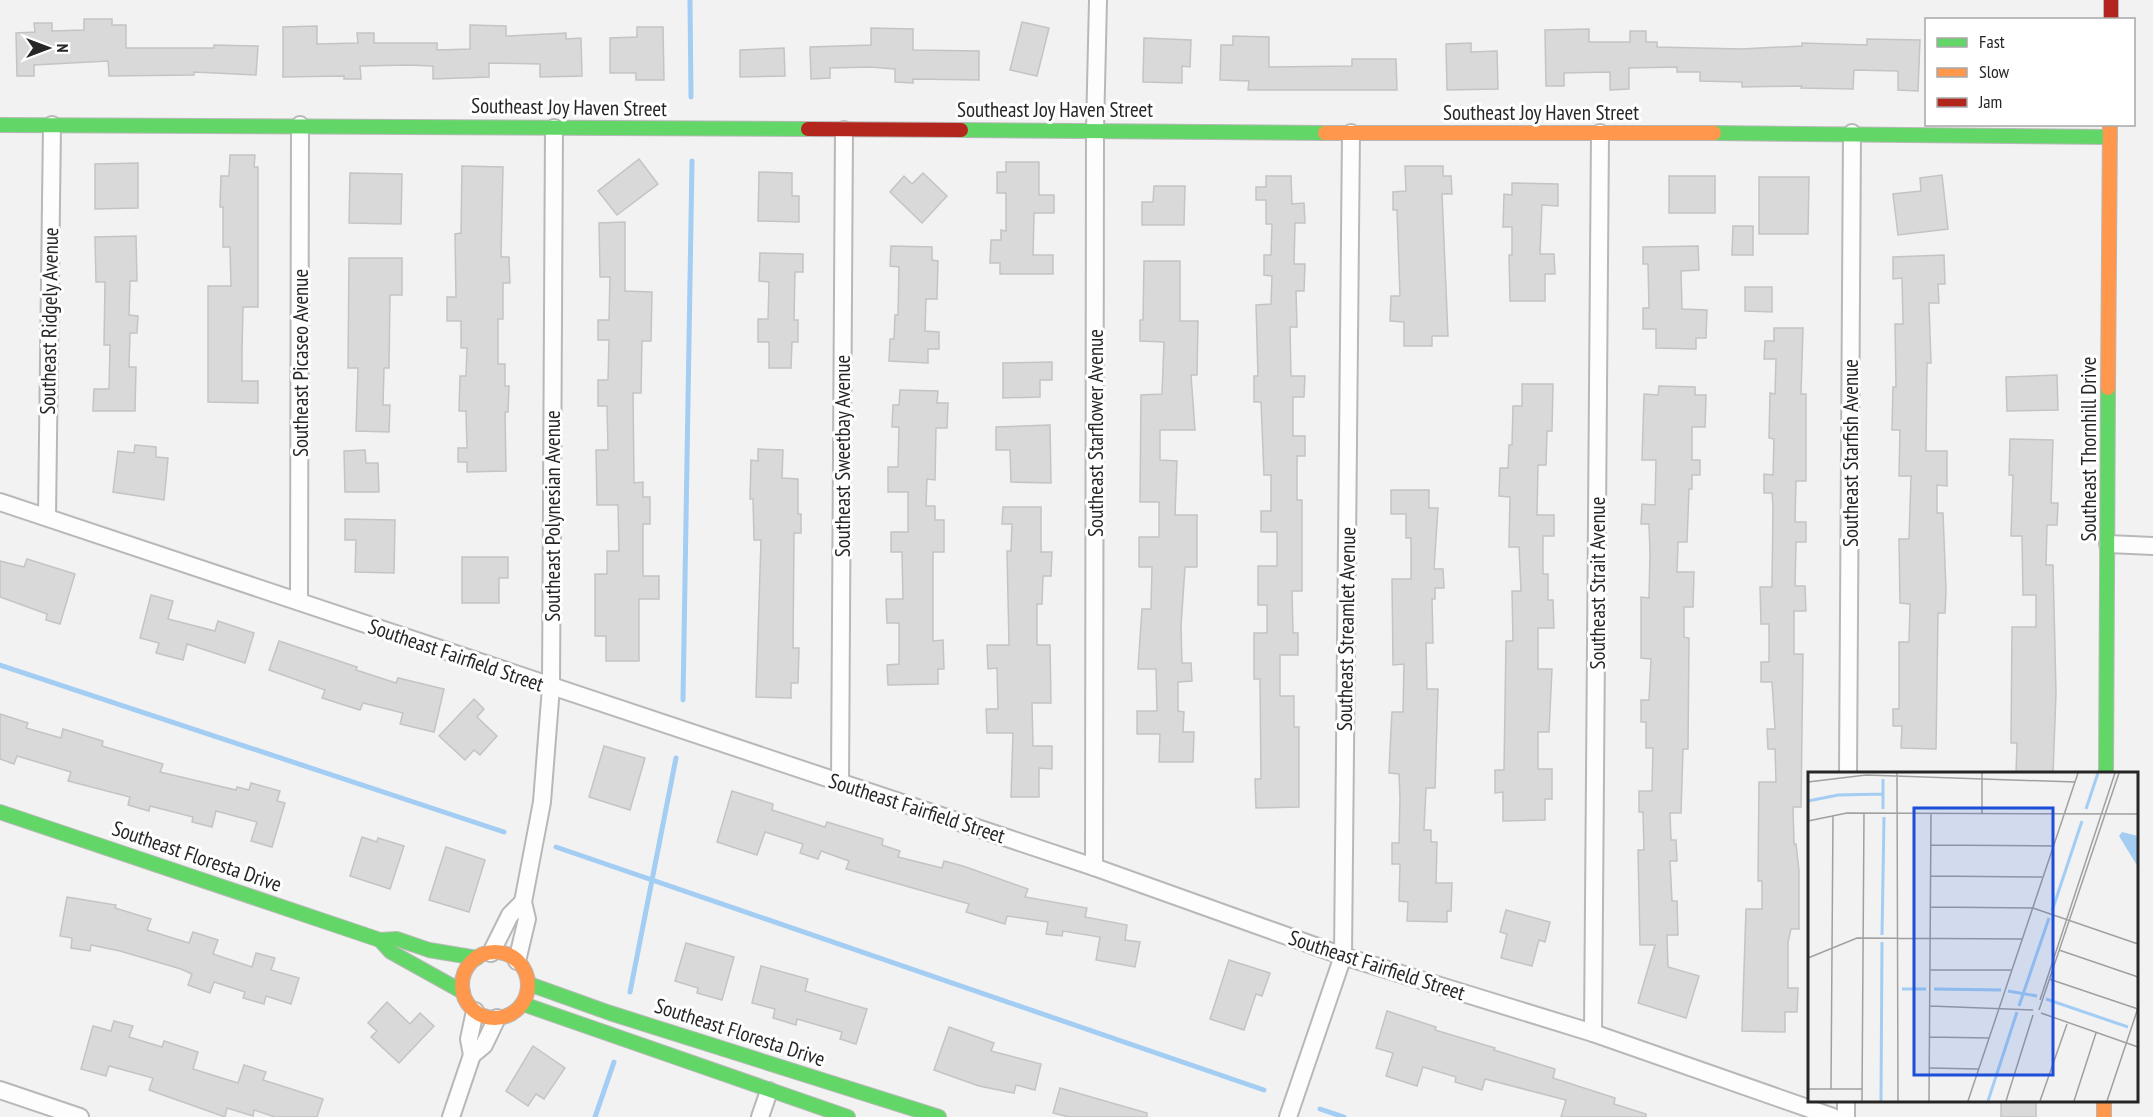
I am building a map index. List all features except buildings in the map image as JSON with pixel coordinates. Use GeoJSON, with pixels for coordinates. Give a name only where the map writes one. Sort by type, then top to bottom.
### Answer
{"type":"FeatureCollection","features":[{"type":"Feature","properties":{"kind":"street","name":"Southeast Starflower Avenue"},"geometry":{"type":"LineString","coordinates":[[1094,867],[1095,130],[1098,0]]}},
{"type":"Feature","properties":{"kind":"street"},"geometry":{"type":"LineString","coordinates":[[2111,0],[2111,18]]}},
{"type":"Feature","properties":{"kind":"street","name":"Southeast Joy Haven Street"},"geometry":{"type":"LineString","coordinates":[[0,125],[300,124],[554,128],[1351,133],[2110,131]]}},
{"type":"Feature","properties":{"kind":"street","name":"Southeast Picaseo Avenue"},"geometry":{"type":"LineString","coordinates":[[299,601],[300,124]]}},
{"type":"Feature","properties":{"kind":"street","name":"Southeast Ridgely Avenue"},"geometry":{"type":"LineString","coordinates":[[46,517],[52,125]]}},
{"type":"Feature","properties":{"kind":"street","name":"Southeast Polynesian Avenue"},"geometry":{"type":"LineString","coordinates":[[517,961],[527,919],[523,902],[542,802],[550,687],[554,128]]}},
{"type":"Feature","properties":{"kind":"street","name":"Southeast Sweetbay Avenue"},"geometry":{"type":"LineString","coordinates":[[840,782],[844,130]]}},
{"type":"Feature","properties":{"kind":"street","name":"Southeast Thornhill Drive"},"geometry":{"type":"LineString","coordinates":[[2106,772],[2110,131]]}},
{"type":"Feature","properties":{"kind":"street","name":"Southeast Streamlet Avenue"},"geometry":{"type":"LineString","coordinates":[[1288,1117],[1342,956],[1351,133]]}},
{"type":"Feature","properties":{"kind":"street","name":"Southeast Strait Avenue"},"geometry":{"type":"LineString","coordinates":[[1593,1033],[1600,133]]}},
{"type":"Feature","properties":{"kind":"street","name":"Southeast Starfish Avenue"},"geometry":{"type":"LineString","coordinates":[[1848,772],[1852,133]]}},
{"type":"Feature","properties":{"kind":"street","name":"Southeast Fairfield Street"},"geometry":{"type":"LineString","coordinates":[[0,502],[1094,867],[1342,956],[1593,1033],[1833,1117]]}},
{"type":"Feature","properties":{"kind":"street"},"geometry":{"type":"LineString","coordinates":[[2108,544],[2153,546]]}},
{"type":"Feature","properties":{"kind":"street","name":"Southeast Floresta Drive"},"geometry":{"type":"LineString","coordinates":[[0,812],[380,940],[397,939],[429,950],[484,955]]}},
{"type":"Feature","properties":{"kind":"street","name":"Southeast Polynesian Avenue"},"geometry":{"type":"LineString","coordinates":[[484,955],[510,915],[523,902]]}},
{"type":"Feature","properties":{"kind":"street","name":"Southeast Floresta Drive"},"geometry":{"type":"LineString","coordinates":[[380,940],[390,952],[463,992]]}},
{"type":"Feature","properties":{"kind":"street"},"geometry":{"type":"LineString","coordinates":[[484,955],[510,956],[517,961],[524,968],[529,984],[523,1004],[507,1016],[497,1018],[475,1011],[463,992],[465,972],[484,955]]}},
{"type":"Feature","properties":{"kind":"street","name":"Southeast Floresta Drive"},"geometry":{"type":"LineString","coordinates":[[529,984],[610,1013],[939,1117]]}},
{"type":"Feature","properties":{"kind":"street","name":"Southeast Floresta Drive"},"geometry":{"type":"LineString","coordinates":[[523,1004],[848,1117]]}},
{"type":"Feature","properties":{"kind":"street"},"geometry":{"type":"LineString","coordinates":[[451,1117],[472,1055],[469,1039],[475,1011]]}},
{"type":"Feature","properties":{"kind":"street"},"geometry":{"type":"LineString","coordinates":[[472,1055],[484,1046],[497,1018]]}},
{"type":"Feature","properties":{"kind":"street"},"geometry":{"type":"LineString","coordinates":[[0,1090],[80,1117]]}},
{"type":"Feature","properties":{"kind":"street"},"geometry":{"type":"LineString","coordinates":[[760,1117],[769,1091]]}},
{"type":"Feature","properties":{"kind":"waterway"},"geometry":{"type":"LineString","coordinates":[[690,0],[691,97]]}},
{"type":"Feature","properties":{"kind":"waterway"},"geometry":{"type":"LineString","coordinates":[[683,700],[692,161]]}},
{"type":"Feature","properties":{"kind":"waterway"},"geometry":{"type":"LineString","coordinates":[[0,665],[504,832]]}},
{"type":"Feature","properties":{"kind":"waterway"},"geometry":{"type":"LineString","coordinates":[[630,992],[676,758]]}},
{"type":"Feature","properties":{"kind":"waterway"},"geometry":{"type":"LineString","coordinates":[[556,847],[1264,1090]]}},
{"type":"Feature","properties":{"kind":"waterway"},"geometry":{"type":"LineString","coordinates":[[595,1117],[614,1062]]}},
{"type":"Feature","properties":{"kind":"waterway"},"geometry":{"type":"LineString","coordinates":[[1320,1109],[1344,1117]]}},
{"type":"Feature","properties":{"kind":"traffic: fast"},"geometry":{"type":"LineString","coordinates":[[0,125],[808,129]]}},
{"type":"Feature","properties":{"kind":"traffic: fast"},"geometry":{"type":"LineString","coordinates":[[961,130],[1325,133]]}},
{"type":"Feature","properties":{"kind":"traffic: fast"},"geometry":{"type":"LineString","coordinates":[[1714,133],[2110,137]]}},
{"type":"Feature","properties":{"kind":"traffic: fast"},"geometry":{"type":"LineString","coordinates":[[2106,772],[2108,388]]}},
{"type":"Feature","properties":{"kind":"traffic: fast"},"geometry":{"type":"LineString","coordinates":[[0,812],[380,940],[397,939],[429,950],[477,958]]}},
{"type":"Feature","properties":{"kind":"traffic: fast"},"geometry":{"type":"LineString","coordinates":[[380,940],[391,952],[463,992]]}},
{"type":"Feature","properties":{"kind":"traffic: fast"},"geometry":{"type":"LineString","coordinates":[[529,984],[610,1013],[939,1117]]}},
{"type":"Feature","properties":{"kind":"traffic: fast"},"geometry":{"type":"LineString","coordinates":[[523,1004],[848,1117]]}},
{"type":"Feature","properties":{"kind":"traffic: slow"},"geometry":{"type":"LineString","coordinates":[[2108,388],[2110,126]]}},
{"type":"Feature","properties":{"kind":"traffic: slow"},"geometry":{"type":"LineString","coordinates":[[1325,133],[1714,133]]}},
{"type":"Feature","properties":{"kind":"traffic: slow"},"geometry":{"type":"LineString","coordinates":[[495,952],[508,955],[518,962],[525,972],[528,985],[525,998],[518,1008],[508,1015],[495,1018],[482,1015],[472,1008],[465,998],[462,985],[465,972],[472,962],[482,955],[495,952]]}},
{"type":"Feature","properties":{"kind":"traffic: slow"},"geometry":{"type":"LineString","coordinates":[[2104,1102],[2104,1117]]}},
{"type":"Feature","properties":{"kind":"traffic: jam"},"geometry":{"type":"LineString","coordinates":[[2111,0],[2111,18]]}},
{"type":"Feature","properties":{"kind":"traffic: jam"},"geometry":{"type":"LineString","coordinates":[[808,129],[961,130]]}}]}
